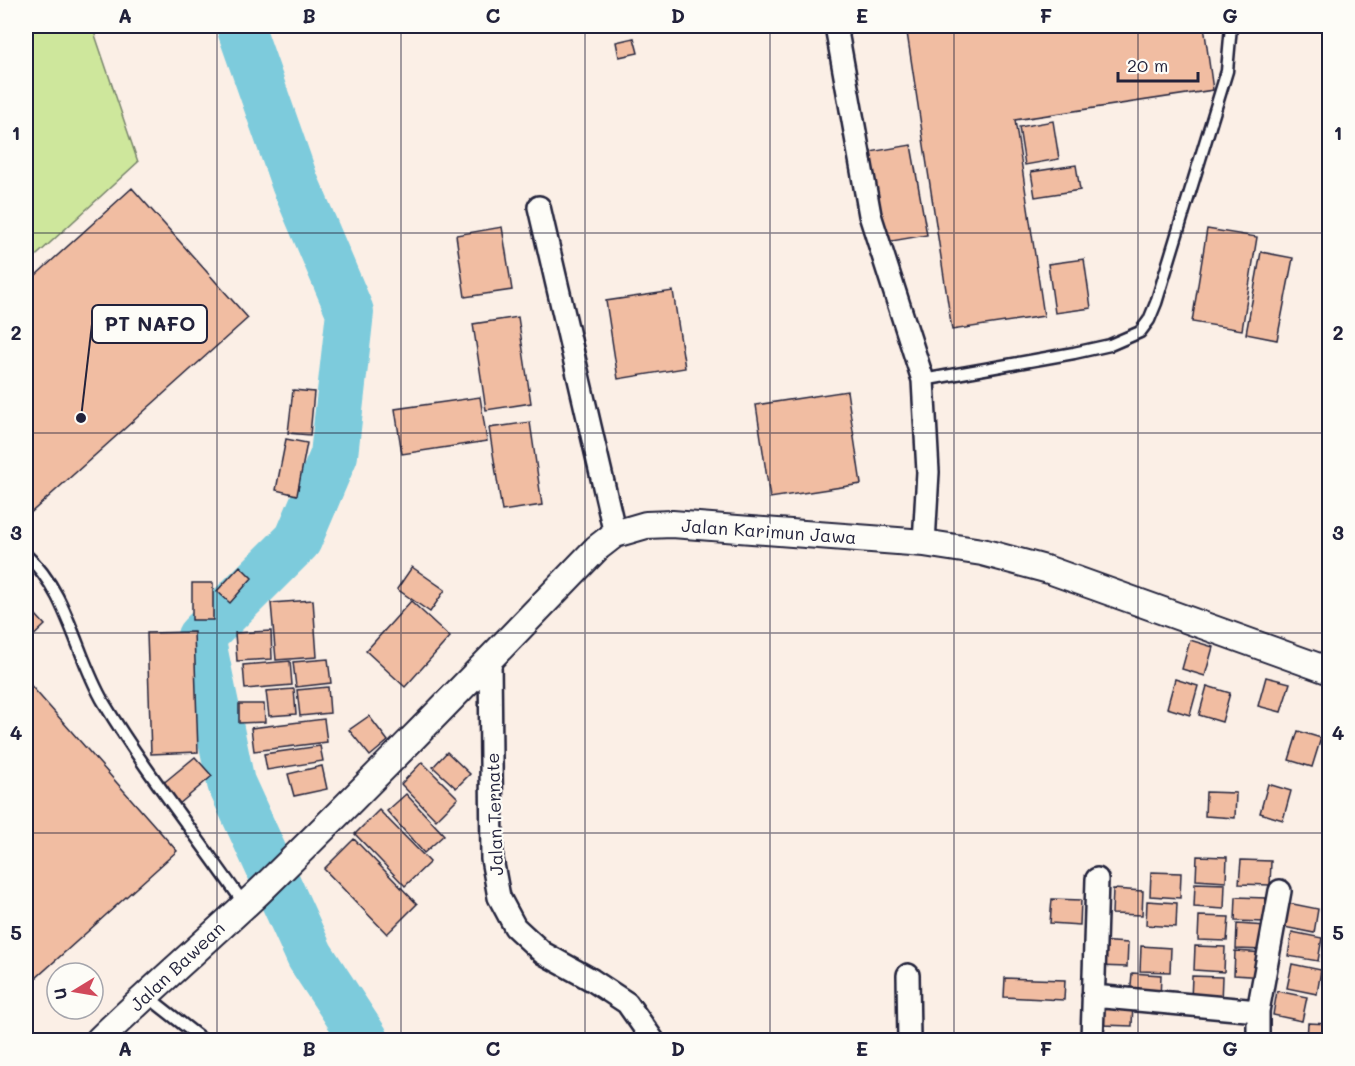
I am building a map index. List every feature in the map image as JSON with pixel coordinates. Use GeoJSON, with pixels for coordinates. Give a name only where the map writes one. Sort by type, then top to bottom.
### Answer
{"type":"FeatureCollection","features":[{"type":"Feature","properties":{"kind":"street"},"geometry":{"type":"LineString","coordinates":[[836,26],[870,215],[923,380],[928,472],[924,543]]}},
{"type":"Feature","properties":{"kind":"street"},"geometry":{"type":"LineString","coordinates":[[539,207],[615,534]]}},
{"type":"Feature","properties":{"kind":"street","name":"Jalan Karimun Jawa"},"geometry":{"type":"LineString","coordinates":[[315,836],[597,548],[615,534],[646,525],[672,524],[924,543],[982,552],[1049,570],[1329,671]]}},
{"type":"Feature","properties":{"kind":"street","name":"Jalan Ternate"},"geometry":{"type":"LineString","coordinates":[[490,659],[492,859],[499,897],[515,927],[543,953],[592,980],[627,1003],[653,1041]]}},
{"type":"Feature","properties":{"kind":"street","name":"Jalan Bawean"},"geometry":{"type":"LineString","coordinates":[[99,1041],[145,994],[251,899],[315,836]]}},
{"type":"Feature","properties":{"kind":"street"},"geometry":{"type":"LineString","coordinates":[[1092,1041],[1097,879]]}},
{"type":"Feature","properties":{"kind":"street"},"geometry":{"type":"LineString","coordinates":[[1258,1041],[1258,1011],[1280,891]]}},
{"type":"Feature","properties":{"kind":"street"},"geometry":{"type":"LineString","coordinates":[[908,975],[909,1041]]}},
{"type":"Feature","properties":{"kind":"street"},"geometry":{"type":"LineString","coordinates":[[1093,996],[1258,1011]]}},
{"type":"Feature","properties":{"kind":"lane"},"geometry":{"type":"LineString","coordinates":[[923,380],[1074,353],[1110,345],[1140,332],[1149,320],[1156,303],[1227,71],[1231,26]]}},
{"type":"Feature","properties":{"kind":"lane"},"geometry":{"type":"LineString","coordinates":[[26,555],[35,563],[50,586],[108,710],[150,776],[251,899]]}},
{"type":"Feature","properties":{"kind":"lane"},"geometry":{"type":"LineString","coordinates":[[145,994],[203,1041]]}},
{"type":"Feature","properties":{"kind":"green space"},"geometry":{"type":"Polygon","coordinates":[[[26,26],[92,26],[138,162],[26,265],[26,26]]]}},
{"type":"Feature","properties":{"kind":"building"},"geometry":{"type":"Polygon","coordinates":[[[906,26],[1204,26],[1213,90],[1015,120],[1044,316],[952,330],[906,26]]]}},
{"type":"Feature","properties":{"kind":"building"},"geometry":{"type":"Polygon","coordinates":[[[634,38],[638,53],[619,57],[616,42],[634,38]]]}},
{"type":"Feature","properties":{"kind":"building"},"geometry":{"type":"Polygon","coordinates":[[[1053,121],[1059,159],[1025,165],[1019,127],[1053,121]]]}},
{"type":"Feature","properties":{"kind":"building"},"geometry":{"type":"Polygon","coordinates":[[[911,145],[927,235],[886,242],[870,152],[911,145]]]}},
{"type":"Feature","properties":{"kind":"building"},"geometry":{"type":"Polygon","coordinates":[[[1076,165],[1080,190],[1035,197],[1031,172],[1076,165]]]}},
{"type":"Feature","properties":{"kind":"building"},"geometry":{"type":"Polygon","coordinates":[[[132,188],[248,318],[26,517],[26,284],[132,188]]]}},
{"type":"Feature","properties":{"kind":"building"},"geometry":{"type":"Polygon","coordinates":[[[502,227],[512,290],[465,297],[456,235],[502,227]]]}},
{"type":"Feature","properties":{"kind":"building"},"geometry":{"type":"Polygon","coordinates":[[[1207,229],[1257,237],[1242,330],[1192,322],[1207,229]]]}},
{"type":"Feature","properties":{"kind":"building"},"geometry":{"type":"Polygon","coordinates":[[[1261,252],[1293,258],[1277,340],[1246,334],[1261,252]]]}},
{"type":"Feature","properties":{"kind":"building"},"geometry":{"type":"Polygon","coordinates":[[[1084,259],[1091,308],[1055,313],[1048,264],[1084,259]]]}},
{"type":"Feature","properties":{"kind":"building"},"geometry":{"type":"Polygon","coordinates":[[[673,291],[685,368],[618,379],[606,301],[673,291]]]}},
{"type":"Feature","properties":{"kind":"building"},"geometry":{"type":"Polygon","coordinates":[[[518,317],[531,403],[486,410],[473,324],[518,317]]]}},
{"type":"Feature","properties":{"kind":"building"},"geometry":{"type":"Polygon","coordinates":[[[293,390],[314,392],[310,435],[288,433],[293,390]]]}},
{"type":"Feature","properties":{"kind":"building"},"geometry":{"type":"Polygon","coordinates":[[[847,391],[861,484],[770,498],[756,405],[847,391]]]}},
{"type":"Feature","properties":{"kind":"building"},"geometry":{"type":"Polygon","coordinates":[[[480,397],[487,441],[402,454],[395,409],[480,397]]]}},
{"type":"Feature","properties":{"kind":"building"},"geometry":{"type":"Polygon","coordinates":[[[530,422],[542,505],[502,511],[489,428],[530,422]]]}},
{"type":"Feature","properties":{"kind":"building"},"geometry":{"type":"Polygon","coordinates":[[[286,439],[307,443],[297,495],[276,490],[286,439]]]}},
{"type":"Feature","properties":{"kind":"building"},"geometry":{"type":"Polygon","coordinates":[[[240,566],[252,578],[230,603],[217,591],[240,566]]]}},
{"type":"Feature","properties":{"kind":"building"},"geometry":{"type":"Polygon","coordinates":[[[412,567],[445,590],[430,612],[397,589],[412,567]]]}},
{"type":"Feature","properties":{"kind":"building"},"geometry":{"type":"Polygon","coordinates":[[[192,583],[213,583],[213,620],[192,620],[192,583]]]}},
{"type":"Feature","properties":{"kind":"building"},"geometry":{"type":"Polygon","coordinates":[[[313,600],[317,657],[276,660],[271,603],[313,600]]]}},
{"type":"Feature","properties":{"kind":"building"},"geometry":{"type":"Polygon","coordinates":[[[411,601],[450,637],[405,687],[366,651],[411,601]]]}},
{"type":"Feature","properties":{"kind":"building"},"geometry":{"type":"Polygon","coordinates":[[[26,604],[45,625],[26,643],[26,604]]]}},
{"type":"Feature","properties":{"kind":"building"},"geometry":{"type":"Polygon","coordinates":[[[271,631],[272,659],[237,661],[235,633],[271,631]]]}},
{"type":"Feature","properties":{"kind":"building"},"geometry":{"type":"Polygon","coordinates":[[[194,632],[198,752],[151,754],[147,633],[194,632]]]}},
{"type":"Feature","properties":{"kind":"building"},"geometry":{"type":"Polygon","coordinates":[[[1190,640],[1213,647],[1205,676],[1182,669],[1190,640]]]}},
{"type":"Feature","properties":{"kind":"building"},"geometry":{"type":"Polygon","coordinates":[[[328,659],[331,683],[296,687],[293,662],[328,659]]]}},
{"type":"Feature","properties":{"kind":"building"},"geometry":{"type":"Polygon","coordinates":[[[290,661],[292,685],[245,689],[243,665],[290,661]]]}},
{"type":"Feature","properties":{"kind":"building"},"geometry":{"type":"Polygon","coordinates":[[[1266,677],[1290,683],[1281,712],[1258,706],[1266,677]]]}},
{"type":"Feature","properties":{"kind":"building"},"geometry":{"type":"Polygon","coordinates":[[[1175,679],[1198,686],[1190,715],[1167,708],[1175,679]]]}},
{"type":"Feature","properties":{"kind":"building"},"geometry":{"type":"Polygon","coordinates":[[[26,680],[177,851],[55,961],[45,961],[45,970],[26,987],[26,680]]]}},
{"type":"Feature","properties":{"kind":"building"},"geometry":{"type":"Polygon","coordinates":[[[1207,686],[1230,693],[1222,722],[1199,715],[1207,686]]]}},
{"type":"Feature","properties":{"kind":"building"},"geometry":{"type":"Polygon","coordinates":[[[328,687],[330,713],[300,716],[297,690],[328,687]]]}},
{"type":"Feature","properties":{"kind":"building"},"geometry":{"type":"Polygon","coordinates":[[[294,689],[296,714],[269,716],[266,691],[294,689]]]}},
{"type":"Feature","properties":{"kind":"building"},"geometry":{"type":"Polygon","coordinates":[[[239,704],[264,704],[265,722],[239,723],[239,704]]]}},
{"type":"Feature","properties":{"kind":"building"},"geometry":{"type":"Polygon","coordinates":[[[369,716],[388,741],[370,756],[349,730],[369,716]]]}},
{"type":"Feature","properties":{"kind":"building"},"geometry":{"type":"Polygon","coordinates":[[[324,719],[327,742],[254,751],[251,728],[324,719]]]}},
{"type":"Feature","properties":{"kind":"building"},"geometry":{"type":"Polygon","coordinates":[[[1298,731],[1321,738],[1312,767],[1289,760],[1298,731]]]}},
{"type":"Feature","properties":{"kind":"building"},"geometry":{"type":"Polygon","coordinates":[[[320,746],[323,761],[267,770],[264,754],[320,746]]]}},
{"type":"Feature","properties":{"kind":"building"},"geometry":{"type":"Polygon","coordinates":[[[447,752],[470,774],[456,788],[433,767],[447,752]]]}},
{"type":"Feature","properties":{"kind":"building"},"geometry":{"type":"Polygon","coordinates":[[[195,757],[212,776],[178,805],[161,785],[195,757]]]}},
{"type":"Feature","properties":{"kind":"building"},"geometry":{"type":"Polygon","coordinates":[[[422,762],[458,798],[436,820],[401,784],[422,762]]]}},
{"type":"Feature","properties":{"kind":"building"},"geometry":{"type":"Polygon","coordinates":[[[322,766],[327,789],[294,796],[288,774],[322,766]]]}},
{"type":"Feature","properties":{"kind":"building"},"geometry":{"type":"Polygon","coordinates":[[[1268,784],[1291,791],[1283,820],[1260,813],[1268,784]]]}},
{"type":"Feature","properties":{"kind":"building"},"geometry":{"type":"Polygon","coordinates":[[[1206,792],[1236,793],[1235,818],[1205,816],[1206,792]]]}},
{"type":"Feature","properties":{"kind":"building"},"geometry":{"type":"Polygon","coordinates":[[[406,794],[444,835],[424,853],[387,811],[406,794]]]}},
{"type":"Feature","properties":{"kind":"building"},"geometry":{"type":"Polygon","coordinates":[[[379,810],[430,862],[405,886],[355,834],[379,810]]]}},
{"type":"Feature","properties":{"kind":"building"},"geometry":{"type":"Polygon","coordinates":[[[354,839],[417,904],[387,934],[324,869],[354,839]]]}},
{"type":"Feature","properties":{"kind":"building"},"geometry":{"type":"Polygon","coordinates":[[[1197,856],[1227,857],[1226,882],[1196,880],[1197,856]]]}},
{"type":"Feature","properties":{"kind":"building"},"geometry":{"type":"Polygon","coordinates":[[[1241,860],[1271,861],[1270,885],[1239,884],[1241,860]]]}},
{"type":"Feature","properties":{"kind":"building"},"geometry":{"type":"Polygon","coordinates":[[[1151,872],[1181,873],[1180,898],[1150,896],[1151,872]]]}},
{"type":"Feature","properties":{"kind":"building"},"geometry":{"type":"Polygon","coordinates":[[[1195,883],[1225,884],[1224,909],[1194,907],[1195,883]]]}},
{"type":"Feature","properties":{"kind":"building"},"geometry":{"type":"Polygon","coordinates":[[[1113,889],[1143,891],[1142,915],[1112,914],[1113,889]]]}},
{"type":"Feature","properties":{"kind":"building"},"geometry":{"type":"Polygon","coordinates":[[[1236,897],[1266,898],[1265,922],[1235,921],[1236,897]]]}},
{"type":"Feature","properties":{"kind":"building"},"geometry":{"type":"Polygon","coordinates":[[[1052,899],[1081,900],[1080,925],[1050,923],[1052,899]]]}},
{"type":"Feature","properties":{"kind":"building"},"geometry":{"type":"Polygon","coordinates":[[[1147,901],[1177,903],[1176,927],[1146,925],[1147,901]]]}},
{"type":"Feature","properties":{"kind":"building"},"geometry":{"type":"Polygon","coordinates":[[[1288,903],[1318,909],[1314,933],[1284,927],[1288,903]]]}},
{"type":"Feature","properties":{"kind":"building"},"geometry":{"type":"Polygon","coordinates":[[[1199,916],[1229,917],[1227,941],[1198,940],[1199,916]]]}},
{"type":"Feature","properties":{"kind":"building"},"geometry":{"type":"Polygon","coordinates":[[[1237,924],[1267,926],[1266,950],[1236,949],[1237,924]]]}},
{"type":"Feature","properties":{"kind":"building"},"geometry":{"type":"Polygon","coordinates":[[[1292,932],[1322,938],[1318,961],[1288,956],[1292,932]]]}},
{"type":"Feature","properties":{"kind":"building"},"geometry":{"type":"Polygon","coordinates":[[[1098,941],[1128,943],[1127,967],[1097,966],[1098,941]]]}},
{"type":"Feature","properties":{"kind":"building"},"geometry":{"type":"Polygon","coordinates":[[[1141,946],[1171,948],[1170,972],[1140,971],[1141,946]]]}},
{"type":"Feature","properties":{"kind":"building"},"geometry":{"type":"Polygon","coordinates":[[[1195,946],[1225,947],[1224,972],[1194,970],[1195,946]]]}},
{"type":"Feature","properties":{"kind":"building"},"geometry":{"type":"Polygon","coordinates":[[[1235,951],[1265,953],[1264,977],[1234,975],[1235,951]]]}},
{"type":"Feature","properties":{"kind":"building"},"geometry":{"type":"Polygon","coordinates":[[[1292,964],[1321,970],[1317,994],[1287,988],[1292,964]]]}},
{"type":"Feature","properties":{"kind":"building"},"geometry":{"type":"Polygon","coordinates":[[[1132,973],[1161,975],[1160,999],[1130,997],[1132,973]]]}},
{"type":"Feature","properties":{"kind":"building"},"geometry":{"type":"Polygon","coordinates":[[[1192,976],[1222,977],[1221,1002],[1191,1000],[1192,976]]]}},
{"type":"Feature","properties":{"kind":"building"},"geometry":{"type":"Polygon","coordinates":[[[1005,978],[1065,980],[1064,1000],[1004,997],[1005,978]]]}},
{"type":"Feature","properties":{"kind":"building"},"geometry":{"type":"Polygon","coordinates":[[[1277,991],[1307,997],[1302,1021],[1273,1015],[1277,991]]]}},
{"type":"Feature","properties":{"kind":"building"},"geometry":{"type":"Polygon","coordinates":[[[1103,1000],[1133,1002],[1132,1026],[1102,1025],[1103,1000]]]}},
{"type":"Feature","properties":{"kind":"building"},"geometry":{"type":"Polygon","coordinates":[[[1308,1023],[1330,1024],[1330,1040],[1307,1040],[1308,1023]]]}},
{"type":"Feature","properties":{"kind":"building"},"geometry":{"type":"Polygon","coordinates":[[[1103,1036],[1124,1037],[1123,1040],[1103,1040],[1103,1036]]]}},
{"type":"Feature","properties":{"kind":"waterway"},"geometry":{"type":"LineString","coordinates":[[240,26],[295,183],[350,312],[334,455],[298,540],[201,637],[231,783],[310,956],[365,1040]]}},
{"type":"Feature","properties":{"kind":"place","name":"PT NAFO"},"geometry":{"type":"Point","coordinates":[81,418]}}]}
